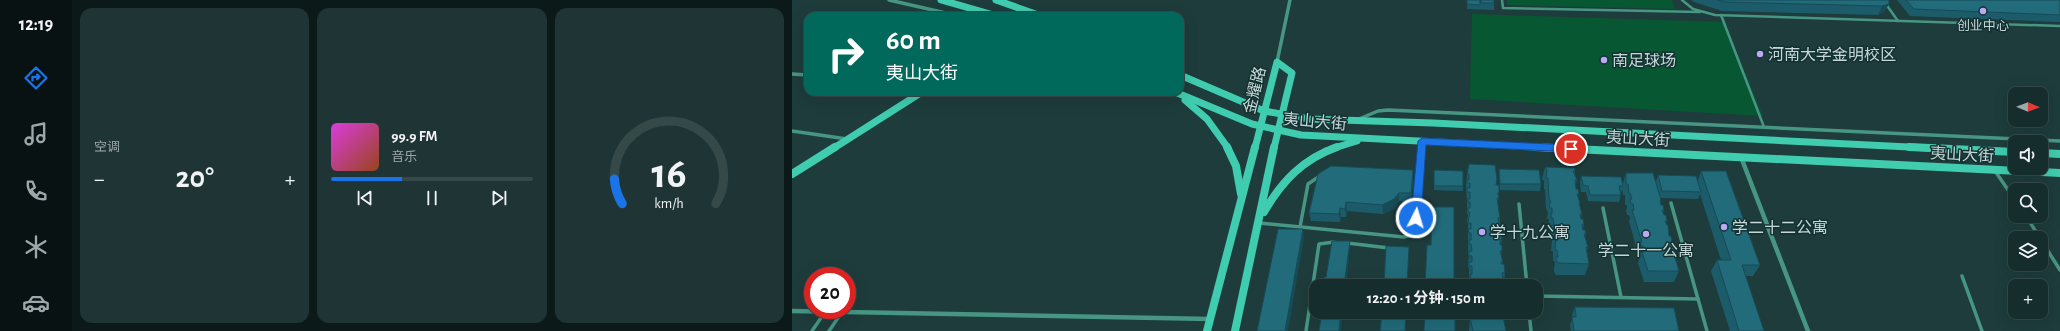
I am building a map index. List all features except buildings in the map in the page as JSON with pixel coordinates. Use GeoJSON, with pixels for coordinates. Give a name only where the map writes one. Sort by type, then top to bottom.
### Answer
{"type":"FeatureCollection","features":[{"type":"Feature","properties":{"kind":"main road"},"geometry":{"type":"LineString","coordinates":[[941,0],[983,12]]}},
{"type":"Feature","properties":{"kind":"main road"},"geometry":{"type":"LineString","coordinates":[[996,0],[1030,12]]}},
{"type":"Feature","properties":{"kind":"main road","name":"金耀路"},"geometry":{"type":"LineString","coordinates":[[1207,331],[1277,62],[1292,73],[1281,116],[1260,220],[1235,331]]}},
{"type":"Feature","properties":{"kind":"main road","name":"夷山大街"},"geometry":{"type":"LineString","coordinates":[[1184,77],[1264,111],[1281,116],[1309,120],[2008,152]]}},
{"type":"Feature","properties":{"kind":"main road","name":"夷山大街"},"geometry":{"type":"LineString","coordinates":[[1184,95],[1278,133],[1369,139],[2060,173]]}},
{"type":"Feature","properties":{"kind":"main road"},"geometry":{"type":"LineString","coordinates":[[792,174],[916,96]]}},
{"type":"Feature","properties":{"kind":"main road"},"geometry":{"type":"LineString","coordinates":[[1181,96],[1203,114],[1230,149],[1240,183],[1241,204]]}},
{"type":"Feature","properties":{"kind":"main road"},"geometry":{"type":"LineString","coordinates":[[1260,220],[1287,178],[1304,162],[1336,146],[1369,139]]}},
{"type":"Feature","properties":{"kind":"main road"},"geometry":{"type":"LineString","coordinates":[[2048,153],[2060,154]]}},
{"type":"Feature","properties":{"kind":"street"},"geometry":{"type":"LineString","coordinates":[[889,0],[942,12]]}},
{"type":"Feature","properties":{"kind":"street"},"geometry":{"type":"LineString","coordinates":[[1277,62],[1290,0]]}},
{"type":"Feature","properties":{"kind":"street"},"geometry":{"type":"LineString","coordinates":[[792,74],[804,75]]}},
{"type":"Feature","properties":{"kind":"street"},"geometry":{"type":"LineString","coordinates":[[1353,121],[1378,111],[1388,110],[2060,141]]}},
{"type":"Feature","properties":{"kind":"street"},"geometry":{"type":"LineString","coordinates":[[792,131],[848,139]]}},
{"type":"Feature","properties":{"kind":"street"},"geometry":{"type":"LineString","coordinates":[[1741,157],[1808,331]]}},
{"type":"Feature","properties":{"kind":"street"},"geometry":{"type":"LineString","coordinates":[[792,311],[804,311]]}},
{"type":"Feature","properties":{"kind":"street"},"geometry":{"type":"LineString","coordinates":[[856,312],[1211,319]]}},
{"type":"Feature","properties":{"kind":"lane"},"geometry":{"type":"LineString","coordinates":[[1502,0],[1503,8],[1679,13],[1702,12]]}},
{"type":"Feature","properties":{"kind":"lane"},"geometry":{"type":"LineString","coordinates":[[1682,0],[1693,9],[1721,15],[2060,26]]}},
{"type":"Feature","properties":{"kind":"lane"},"geometry":{"type":"LineString","coordinates":[[1883,0],[1898,21]]}},
{"type":"Feature","properties":{"kind":"lane"},"geometry":{"type":"LineString","coordinates":[[1721,15],[1764,127]]}},
{"type":"Feature","properties":{"kind":"lane"},"geometry":{"type":"LineString","coordinates":[[1260,220],[1300,226],[1404,237],[1412,236],[1415,233],[1422,141]]}},
{"type":"Feature","properties":{"kind":"lane"},"geometry":{"type":"LineString","coordinates":[[1413,170],[1420,170]]}},
{"type":"Feature","properties":{"kind":"lane"},"geometry":{"type":"LineString","coordinates":[[1994,170],[2008,190]]}},
{"type":"Feature","properties":{"kind":"lane"},"geometry":{"type":"LineString","coordinates":[[1300,226],[1308,184],[1313,179],[1328,173]]}},
{"type":"Feature","properties":{"kind":"lane"},"geometry":{"type":"LineString","coordinates":[[1671,203],[1707,331]]}},
{"type":"Feature","properties":{"kind":"lane"},"geometry":{"type":"LineString","coordinates":[[1520,204],[1526,279]]}},
{"type":"Feature","properties":{"kind":"lane"},"geometry":{"type":"LineString","coordinates":[[1603,208],[1621,297]]}},
{"type":"Feature","properties":{"kind":"lane"},"geometry":{"type":"LineString","coordinates":[[1306,331],[1319,244],[1334,242],[1395,249]]}},
{"type":"Feature","properties":{"kind":"lane"},"geometry":{"type":"LineString","coordinates":[[2048,251],[2060,270]]}},
{"type":"Feature","properties":{"kind":"lane"},"geometry":{"type":"LineString","coordinates":[[1962,276],[1969,290],[1974,312],[1982,331]]}},
{"type":"Feature","properties":{"kind":"lane"},"geometry":{"type":"LineString","coordinates":[[1543,296],[1698,299]]}},
{"type":"Feature","properties":{"kind":"lane"},"geometry":{"type":"LineString","coordinates":[[812,331],[820,319]]}},
{"type":"Feature","properties":{"kind":"lane"},"geometry":{"type":"LineString","coordinates":[[829,331],[837,319]]}},
{"type":"Feature","properties":{"kind":"lane"},"geometry":{"type":"LineString","coordinates":[[1530,319],[1531,331]]}},
{"type":"Feature","properties":{"kind":"green space"},"geometry":{"type":"Polygon","coordinates":[[[1507,0],[1672,0],[1675,9],[1507,5],[1507,0]]]}},
{"type":"Feature","properties":{"kind":"green space"},"geometry":{"type":"Polygon","coordinates":[[[1472,14],[1724,22],[1763,116],[1470,99],[1472,14]]]}},
{"type":"Feature","properties":{"kind":"place","name":"创业中心"},"geometry":{"type":"Point","coordinates":[1983,11]}},
{"type":"Feature","properties":{"kind":"place","name":"河南大学金明校区"},"geometry":{"type":"Point","coordinates":[1760,54]}},
{"type":"Feature","properties":{"kind":"place","name":"南足球场"},"geometry":{"type":"Point","coordinates":[1604,60]}},
{"type":"Feature","properties":{"kind":"place","name":"学二十二公寓"},"geometry":{"type":"Point","coordinates":[1724,227]}},
{"type":"Feature","properties":{"kind":"place","name":"学十九公寓"},"geometry":{"type":"Point","coordinates":[1482,232]}},
{"type":"Feature","properties":{"kind":"place","name":"学二十一公寓"},"geometry":{"type":"Point","coordinates":[1646,234]}},
{"type":"Feature","properties":{"kind":"route"},"geometry":{"type":"LineString","coordinates":[[1416,218],[1422,141],[1571,149]]}}]}
